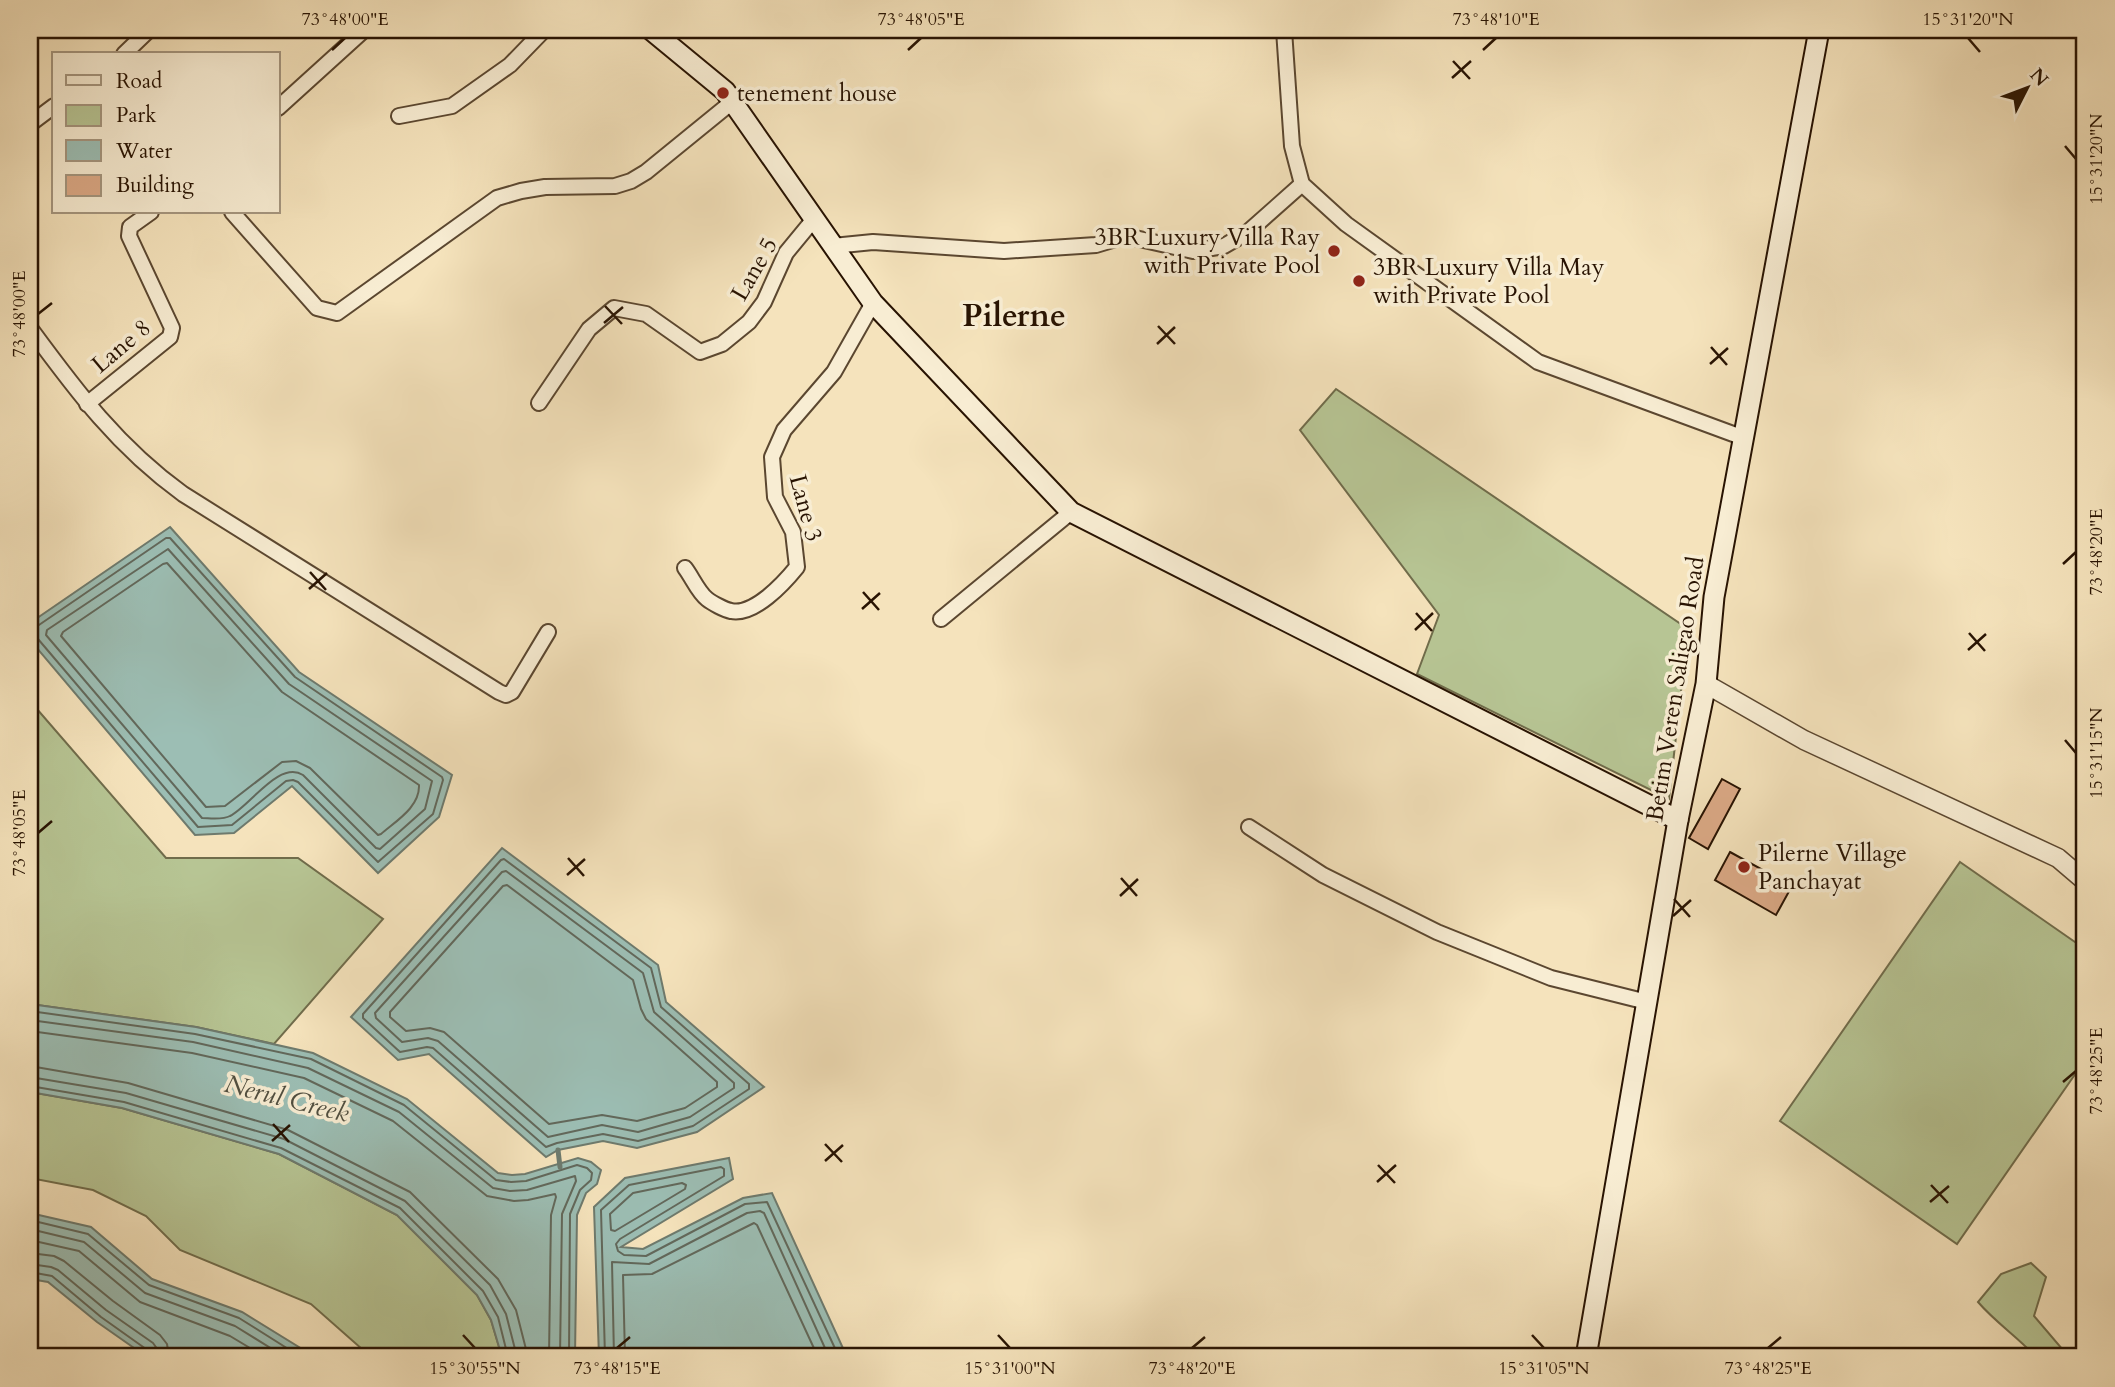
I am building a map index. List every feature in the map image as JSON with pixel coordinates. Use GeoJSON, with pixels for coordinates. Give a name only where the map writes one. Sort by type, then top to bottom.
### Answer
{"type":"FeatureCollection","features":[{"type":"Feature","properties":{"kind":"main road"},"geometry":{"type":"LineString","coordinates":[[651,30],[724,91],[873,303],[1071,512],[1678,820]]}},
{"type":"Feature","properties":{"kind":"main road","name":"Betim Veren Saligao Road"},"geometry":{"type":"LineString","coordinates":[[1586,1357],[1678,820],[1706,684],[1714,597],[1819,30]]}},
{"type":"Feature","properties":{"kind":"street"},"geometry":{"type":"LineString","coordinates":[[126,52],[149,30]]}},
{"type":"Feature","properties":{"kind":"street"},"geometry":{"type":"LineString","coordinates":[[280,106],[364,30]]}},
{"type":"Feature","properties":{"kind":"street"},"geometry":{"type":"LineString","coordinates":[[399,116],[452,106],[510,65],[544,30]]}},
{"type":"Feature","properties":{"kind":"street"},"geometry":{"type":"LineString","coordinates":[[1284,30],[1292,146],[1302,184],[1346,224],[1538,362],[1744,438]]}},
{"type":"Feature","properties":{"kind":"street"},"geometry":{"type":"LineString","coordinates":[[234,214],[317,308],[337,313],[497,198],[545,187],[615,186],[631,181],[646,172],[732,102]]}},
{"type":"Feature","properties":{"kind":"street"},"geometry":{"type":"LineString","coordinates":[[30,124],[52,108]]}},
{"type":"Feature","properties":{"kind":"street"},"geometry":{"type":"LineString","coordinates":[[833,246],[873,242],[1004,251],[1096,245],[1126,236],[1193,251],[1224,246],[1248,232],[1302,184]]}},
{"type":"Feature","properties":{"kind":"street","name":"Lane 8"},"geometry":{"type":"LineString","coordinates":[[86,404],[170,337],[172,331],[130,236],[131,227],[148,214]]}},
{"type":"Feature","properties":{"kind":"street","name":"Lane 5"},"geometry":{"type":"LineString","coordinates":[[539,403],[589,329],[614,308],[646,314],[700,352],[722,344],[749,322],[764,302],[786,253],[814,219]]}},
{"type":"Feature","properties":{"kind":"street","name":"Lane 3"},"geometry":{"type":"LineString","coordinates":[[685,568],[706,598],[732,611],[745,610],[765,600],[797,567],[793,532],[775,497],[772,457],[783,430],[834,372],[873,303]]}},
{"type":"Feature","properties":{"kind":"street"},"geometry":{"type":"LineString","coordinates":[[30,328],[86,404],[135,456],[183,495],[499,692],[506,695],[512,692],[548,632]]}},
{"type":"Feature","properties":{"kind":"street"},"geometry":{"type":"LineString","coordinates":[[941,619],[1071,512]]}},
{"type":"Feature","properties":{"kind":"street"},"geometry":{"type":"LineString","coordinates":[[1706,684],[1804,740],[2059,858],[2085,881]]}},
{"type":"Feature","properties":{"kind":"street"},"geometry":{"type":"LineString","coordinates":[[1249,827],[1323,875],[1437,932],[1551,978],[1647,1002]]}},
{"type":"Feature","properties":{"kind":"green space"},"geometry":{"type":"Polygon","coordinates":[[[1336,389],[1688,629],[1669,799],[1417,674],[1439,615],[1300,430],[1336,389]]]}},
{"type":"Feature","properties":{"kind":"green space"},"geometry":{"type":"Polygon","coordinates":[[[30,701],[166,858],[298,858],[383,919],[274,1044],[196,1027],[30,1004],[30,701]]]}},
{"type":"Feature","properties":{"kind":"green space"},"geometry":{"type":"Polygon","coordinates":[[[1960,862],[2085,949],[2085,1060],[1957,1244],[1780,1121],[1960,862]]]}},
{"type":"Feature","properties":{"kind":"green space"},"geometry":{"type":"Polygon","coordinates":[[[30,1092],[122,1108],[279,1154],[397,1215],[477,1295],[491,1320],[502,1357],[371,1357],[311,1304],[180,1250],[146,1216],[93,1190],[30,1178],[30,1092]]]}},
{"type":"Feature","properties":{"kind":"green space"},"geometry":{"type":"Polygon","coordinates":[[[2031,1263],[2046,1277],[2034,1316],[2069,1357],[2036,1357],[1978,1302],[2001,1274],[2031,1263]]]}},
{"type":"Feature","properties":{"kind":"water"},"geometry":{"type":"Polygon","coordinates":[[[170,527],[299,672],[452,775],[439,817],[378,873],[292,786],[234,833],[195,835],[30,640],[30,623],[170,527]]]}},
{"type":"Feature","properties":{"kind":"water"},"geometry":{"type":"Polygon","coordinates":[[[502,848],[658,965],[666,1002],[764,1087],[697,1132],[637,1148],[603,1141],[558,1150],[546,1157],[429,1054],[398,1060],[351,1017],[502,848]]]}},
{"type":"Feature","properties":{"kind":"water","name":"Nerul Creek"},"geometry":{"type":"Polygon","coordinates":[[[30,1004],[196,1027],[313,1053],[407,1099],[498,1173],[525,1174],[578,1158],[591,1162],[601,1170],[597,1184],[586,1193],[577,1215],[575,1357],[502,1357],[491,1320],[477,1295],[397,1215],[279,1154],[122,1108],[30,1092],[30,1004]]]}},
{"type":"Feature","properties":{"kind":"water"},"geometry":{"type":"Polygon","coordinates":[[[729,1158],[733,1179],[621,1247],[643,1249],[743,1198],[772,1193],[847,1357],[599,1357],[594,1207],[625,1178],[729,1158]]]}},
{"type":"Feature","properties":{"kind":"water"},"geometry":{"type":"Polygon","coordinates":[[[30,1213],[91,1227],[152,1279],[242,1312],[315,1357],[147,1357],[97,1322],[48,1282],[30,1279],[30,1213]]]}},
{"type":"Feature","properties":{"kind":"building"},"geometry":{"type":"Polygon","coordinates":[[[1722,779],[1740,789],[1708,849],[1689,838],[1722,779]]]}},
{"type":"Feature","properties":{"kind":"building"},"geometry":{"type":"Polygon","coordinates":[[[1730,852],[1792,886],[1776,915],[1715,880],[1730,852]]]}},
{"type":"Feature","properties":{"kind":"waterway"},"geometry":{"type":"LineString","coordinates":[[558,1150],[560,1167]]}},
{"type":"Feature","properties":{"kind":"place","name":"tenement house"},"geometry":{"type":"Point","coordinates":[723,93]}},
{"type":"Feature","properties":{"kind":"place","name":"3BR Luxury Villa Ray with Private Pool"},"geometry":{"type":"Point","coordinates":[1334,251]}},
{"type":"Feature","properties":{"kind":"place","name":"3BR Luxury Villa May with Private Pool"},"geometry":{"type":"Point","coordinates":[1359,281]}},
{"type":"Feature","properties":{"kind":"place","name":"Pilerne Village Panchayat"},"geometry":{"type":"Point","coordinates":[1744,867]}},
{"type":"Feature","properties":{"kind":"district","name":"Pilerne"},"geometry":{"type":"Point","coordinates":[1014,315]}}]}
